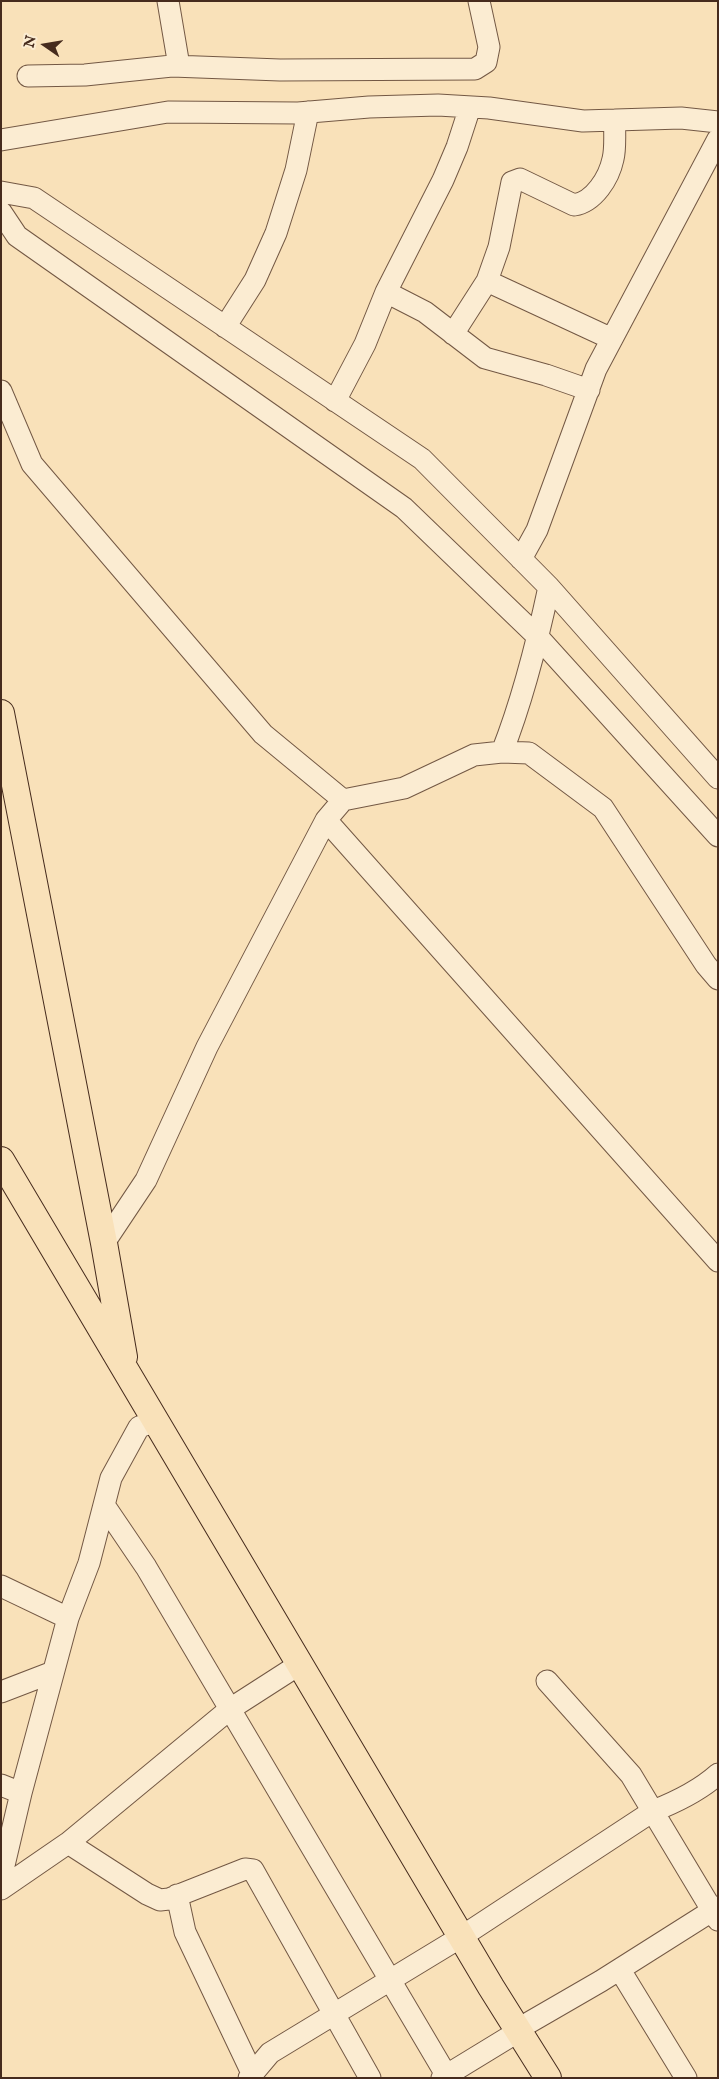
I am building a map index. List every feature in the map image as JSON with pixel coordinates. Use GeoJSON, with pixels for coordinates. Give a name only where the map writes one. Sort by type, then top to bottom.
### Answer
{"type":"FeatureCollection","features":[{"type":"Feature","properties":{"kind":"main road"},"geometry":{"type":"LineString","coordinates":[[1,713],[104,1243],[127,1373]]}},
{"type":"Feature","properties":{"kind":"main road"},"geometry":{"type":"LineString","coordinates":[[1,1160],[461,1938],[548,2078]]}},
{"type":"Feature","properties":{"kind":"street"},"geometry":{"type":"LineString","coordinates":[[168,1],[180,66]]}},
{"type":"Feature","properties":{"kind":"street"},"geometry":{"type":"LineString","coordinates":[[28,76],[85,75],[180,66],[280,70],[475,69],[486,62],[488,47],[479,1]]}},
{"type":"Feature","properties":{"kind":"street"},"geometry":{"type":"LineString","coordinates":[[1,140],[168,112],[308,112],[379,106],[438,105],[470,107],[583,122],[681,118],[718,122]]}},
{"type":"Feature","properties":{"kind":"street"},"geometry":{"type":"LineString","coordinates":[[335,401],[365,344],[386,292],[443,180],[458,147],[470,107]]}},
{"type":"Feature","properties":{"kind":"street"},"geometry":{"type":"LineString","coordinates":[[225,327],[255,280],[276,233],[296,170],[308,112]]}},
{"type":"Feature","properties":{"kind":"street"},"geometry":{"type":"LineString","coordinates":[[453,334],[487,280],[499,247],[512,182],[520,179],[574,204],[589,199],[610,171],[614,158],[615,120]]}},
{"type":"Feature","properties":{"kind":"street"},"geometry":{"type":"LineString","coordinates":[[521,559],[537,530],[589,390],[612,339],[718,138]]}},
{"type":"Feature","properties":{"kind":"street"},"geometry":{"type":"LineString","coordinates":[[1,192],[34,198],[422,460],[549,587],[718,778]]}},
{"type":"Feature","properties":{"kind":"street"},"geometry":{"type":"LineString","coordinates":[[1,212],[17,236],[404,508],[538,637],[718,836]]}},
{"type":"Feature","properties":{"kind":"street"},"geometry":{"type":"LineString","coordinates":[[487,280],[612,339]]}},
{"type":"Feature","properties":{"kind":"street"},"geometry":{"type":"LineString","coordinates":[[386,292],[425,312],[485,358],[546,375],[589,390]]}},
{"type":"Feature","properties":{"kind":"street"},"geometry":{"type":"LineString","coordinates":[[1,391],[32,464],[263,734],[343,800]]}},
{"type":"Feature","properties":{"kind":"street"},"geometry":{"type":"LineString","coordinates":[[502,752],[514,719],[538,637],[549,587]]}},
{"type":"Feature","properties":{"kind":"street"},"geometry":{"type":"LineString","coordinates":[[104,1243],[146,1180],[207,1047],[326,820],[343,800],[404,788],[474,755],[502,752],[529,753],[603,808],[706,965],[718,980]]}},
{"type":"Feature","properties":{"kind":"street"},"geometry":{"type":"LineString","coordinates":[[326,820],[718,1261]]}},
{"type":"Feature","properties":{"kind":"street"},"geometry":{"type":"LineString","coordinates":[[1,1878],[7,1829],[21,1793],[68,1618],[89,1563],[111,1478],[139,1427],[156,1421]]}},
{"type":"Feature","properties":{"kind":"street"},"geometry":{"type":"LineString","coordinates":[[104,1505],[146,1567],[392,1980],[445,2077],[518,2030],[716,1913],[631,1775],[547,1681]]}},
{"type":"Feature","properties":{"kind":"street"},"geometry":{"type":"LineString","coordinates":[[1,1586],[68,1618]]}},
{"type":"Feature","properties":{"kind":"street"},"geometry":{"type":"LineString","coordinates":[[1,1889],[68,1843],[230,1710],[300,1664]]}},
{"type":"Feature","properties":{"kind":"street"},"geometry":{"type":"LineString","coordinates":[[1,1692],[53,1672]]}},
{"type":"Feature","properties":{"kind":"street"},"geometry":{"type":"LineString","coordinates":[[177,1895],[185,1932],[251,2075],[270,2053],[461,1938],[653,1811],[673,1803],[718,1774]]}},
{"type":"Feature","properties":{"kind":"street"},"geometry":{"type":"LineString","coordinates":[[1,1785],[21,1793]]}},
{"type":"Feature","properties":{"kind":"street"},"geometry":{"type":"LineString","coordinates":[[68,1843],[147,1894],[160,1900],[245,1869],[253,1870],[370,2078]]}},
{"type":"Feature","properties":{"kind":"street"},"geometry":{"type":"LineString","coordinates":[[620,1970],[686,2078]]}}]}
